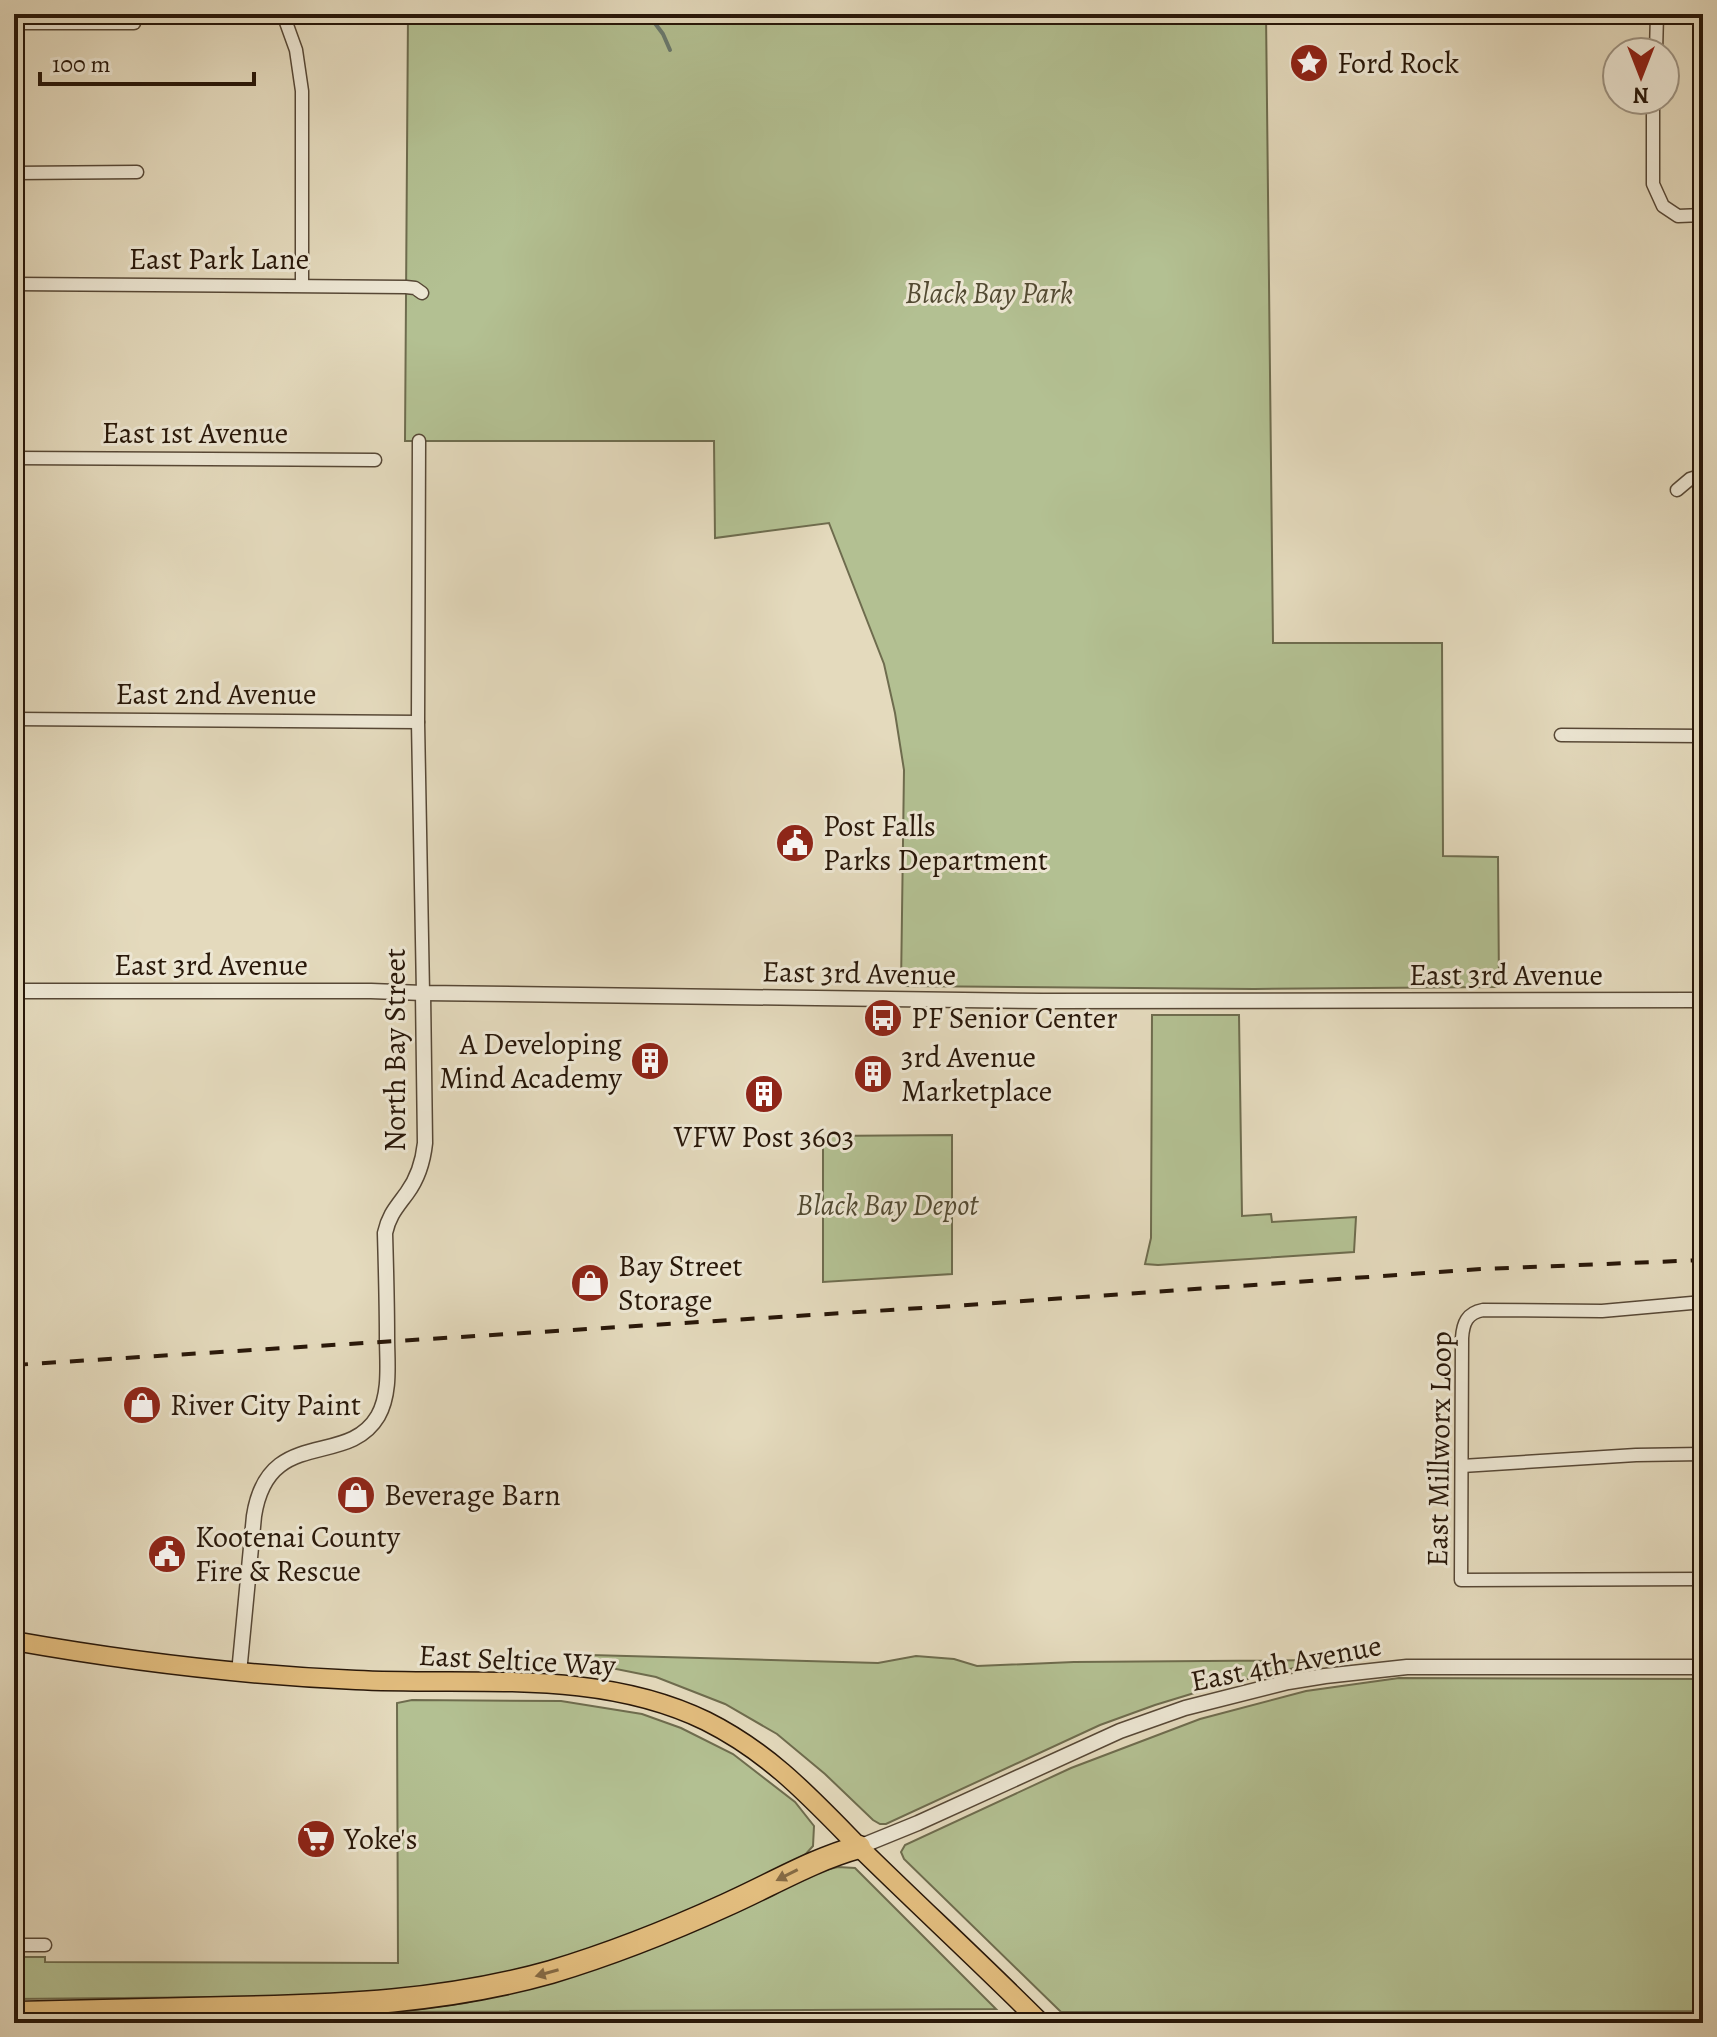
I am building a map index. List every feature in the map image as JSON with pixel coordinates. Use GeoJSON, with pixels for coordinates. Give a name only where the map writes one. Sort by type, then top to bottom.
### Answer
{"type":"FeatureCollection","features":[{"type":"Feature","properties":{"kind":"highway"},"geometry":{"type":"LineString","coordinates":[[14,2013],[345,2006],[412,2000],[491,1987],[640,1942],[729,1904],[831,1854],[859,1847]]}},
{"type":"Feature","properties":{"kind":"main road","name":"East Seltice Way"},"geometry":{"type":"LineString","coordinates":[[14,1641],[106,1657],[239,1673],[357,1681],[536,1683],[608,1689],[670,1706],[707,1722],[758,1751],[798,1784],[1041,2023]]}},
{"type":"Feature","properties":{"kind":"street"},"geometry":{"type":"LineString","coordinates":[[283,14],[296,50],[302,91],[302,285]]}},
{"type":"Feature","properties":{"kind":"street"},"geometry":{"type":"LineString","coordinates":[[1656,36],[1657,14]]}},
{"type":"Feature","properties":{"kind":"street"},"geometry":{"type":"LineString","coordinates":[[14,23],[134,23]]}},
{"type":"Feature","properties":{"kind":"street"},"geometry":{"type":"LineString","coordinates":[[1653,116],[1653,184],[1663,206],[1678,216],[1703,215]]}},
{"type":"Feature","properties":{"kind":"street"},"geometry":{"type":"LineString","coordinates":[[14,173],[137,172]]}},
{"type":"Feature","properties":{"kind":"street","name":"East Park Lane"},"geometry":{"type":"LineString","coordinates":[[14,284],[406,287],[422,293]]}},
{"type":"Feature","properties":{"kind":"street","name":"North Bay Street"},"geometry":{"type":"LineString","coordinates":[[239,1673],[254,1516],[264,1484],[280,1465],[293,1457],[357,1437],[374,1421],[383,1403],[387,1343],[385,1233],[388,1220],[417,1177],[423,1162],[418,722],[419,441]]}},
{"type":"Feature","properties":{"kind":"street","name":"East 1st Avenue"},"geometry":{"type":"LineString","coordinates":[[14,458],[375,460]]}},
{"type":"Feature","properties":{"kind":"street"},"geometry":{"type":"LineString","coordinates":[[1677,490],[1690,479],[1703,475]]}},
{"type":"Feature","properties":{"kind":"street","name":"East 2nd Avenue"},"geometry":{"type":"LineString","coordinates":[[14,719],[418,722]]}},
{"type":"Feature","properties":{"kind":"street"},"geometry":{"type":"LineString","coordinates":[[1561,735],[1703,736]]}},
{"type":"Feature","properties":{"kind":"street","name":"East 3rd Avenue"},"geometry":{"type":"LineString","coordinates":[[14,991],[371,991],[1028,1001],[1703,1000]]}},
{"type":"Feature","properties":{"kind":"street","name":"East Millworx Loop"},"geometry":{"type":"LineString","coordinates":[[1703,1302],[1602,1311],[1483,1310],[1467,1318],[1462,1326],[1461,1580],[1703,1579]]}},
{"type":"Feature","properties":{"kind":"street"},"geometry":{"type":"LineString","coordinates":[[1462,1466],[1606,1456],[1703,1454]]}},
{"type":"Feature","properties":{"kind":"street","name":"East 4th Avenue"},"geometry":{"type":"LineString","coordinates":[[859,1847],[1120,1731],[1185,1708],[1288,1682],[1407,1667],[1703,1667]]}},
{"type":"Feature","properties":{"kind":"street"},"geometry":{"type":"LineString","coordinates":[[14,1945],[45,1945]]}},
{"type":"Feature","properties":{"kind":"green space","name":"Black Bay Park"},"geometry":{"type":"Polygon","coordinates":[[[408,14],[1266,14],[1273,643],[1442,643],[1443,856],[1498,857],[1499,987],[1254,989],[901,986],[904,770],[884,664],[829,523],[715,538],[714,441],[405,441],[408,14]]]}},
{"type":"Feature","properties":{"kind":"green space"},"geometry":{"type":"Polygon","coordinates":[[[1152,1015],[1239,1015],[1242,1216],[1271,1214],[1272,1222],[1356,1217],[1354,1252],[1145,1264],[1151,1238],[1152,1015]]]}},
{"type":"Feature","properties":{"kind":"green space","name":"Black Bay Depot"},"geometry":{"type":"Polygon","coordinates":[[[952,1135],[952,1274],[823,1282],[823,1136],[952,1135]]]}},
{"type":"Feature","properties":{"kind":"green space"},"geometry":{"type":"Polygon","coordinates":[[[590,1655],[878,1663],[916,1656],[954,1659],[977,1666],[1328,1660],[1214,1687],[1100,1725],[886,1824],[880,1824],[777,1734],[725,1704],[656,1677],[591,1664],[590,1655]]]}},
{"type":"Feature","properties":{"kind":"green space"},"geometry":{"type":"Polygon","coordinates":[[[1399,1678],[1703,1679],[1703,2011],[1061,2012],[904,1859],[901,1852],[905,1845],[1071,1768],[1200,1719],[1306,1691],[1399,1678]]]}},
{"type":"Feature","properties":{"kind":"green space"},"geometry":{"type":"Polygon","coordinates":[[[412,1700],[561,1701],[642,1714],[681,1728],[733,1754],[795,1802],[814,1826],[813,1846],[804,1856],[762,1879],[607,1948],[532,1969],[449,1985],[349,1996],[14,1999],[14,1957],[45,1957],[45,1962],[398,1963],[397,1703],[412,1700]]]}},
{"type":"Feature","properties":{"kind":"green space"},"geometry":{"type":"Polygon","coordinates":[[[838,1867],[855,1868],[996,2009],[398,2012],[465,2003],[558,1981],[821,1871],[838,1867]]]}},
{"type":"Feature","properties":{"kind":"waterway"},"geometry":{"type":"LineString","coordinates":[[648,14],[670,50]]}},
{"type":"Feature","properties":{"kind":"railway"},"geometry":{"type":"LineString","coordinates":[[14,1365],[938,1307],[1482,1269],[1703,1260]]}},
{"type":"Feature","properties":{"kind":"place","name":"Ford Rock"},"geometry":{"type":"Point","coordinates":[1309,63]}},
{"type":"Feature","properties":{"kind":"place","name":"Post Falls Parks Department"},"geometry":{"type":"Point","coordinates":[795,843]}},
{"type":"Feature","properties":{"kind":"place","name":"PF Senior Center"},"geometry":{"type":"Point","coordinates":[883,1018]}},
{"type":"Feature","properties":{"kind":"place","name":"A Developing Mind Academy"},"geometry":{"type":"Point","coordinates":[650,1061]}},
{"type":"Feature","properties":{"kind":"place","name":"3rd Avenue Marketplace"},"geometry":{"type":"Point","coordinates":[873,1074]}},
{"type":"Feature","properties":{"kind":"place","name":"VFW Post 3603"},"geometry":{"type":"Point","coordinates":[764,1094]}},
{"type":"Feature","properties":{"kind":"place","name":"Bay Street Storage"},"geometry":{"type":"Point","coordinates":[590,1283]}},
{"type":"Feature","properties":{"kind":"place","name":"River City Paint"},"geometry":{"type":"Point","coordinates":[142,1405]}},
{"type":"Feature","properties":{"kind":"place","name":"Beverage Barn"},"geometry":{"type":"Point","coordinates":[356,1495]}},
{"type":"Feature","properties":{"kind":"place","name":"Kootenai County Fire & Rescue"},"geometry":{"type":"Point","coordinates":[167,1554]}},
{"type":"Feature","properties":{"kind":"place","name":"Yoke's"},"geometry":{"type":"Point","coordinates":[316,1839]}}]}
